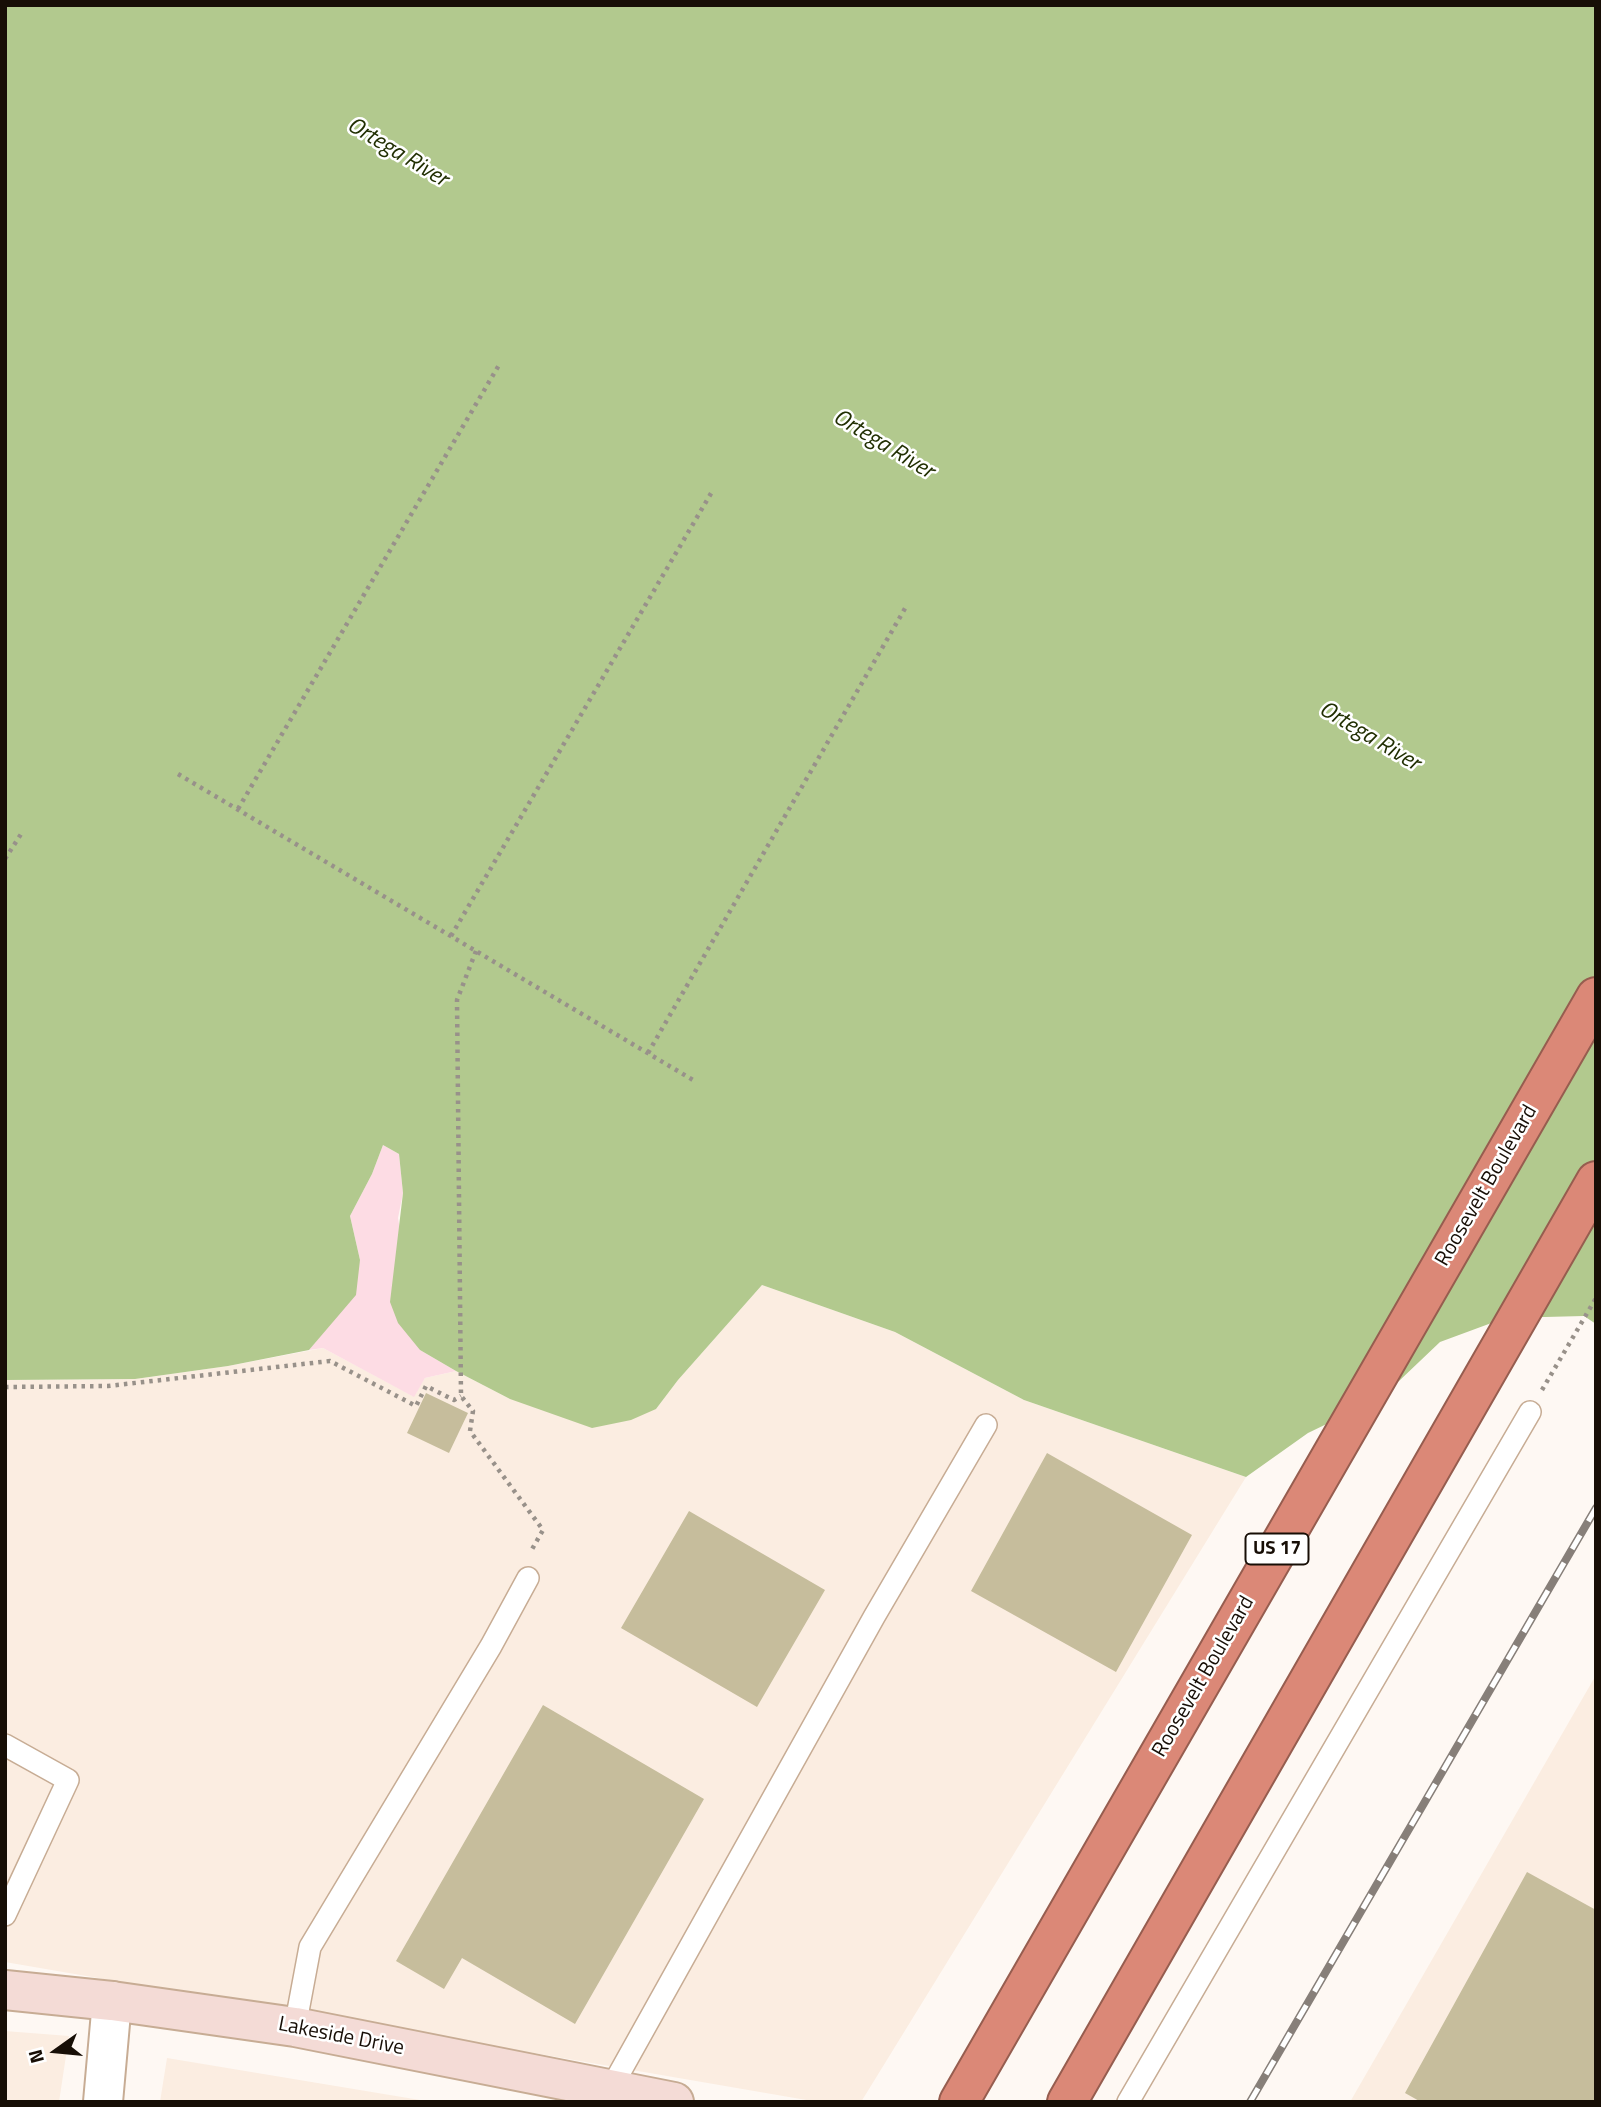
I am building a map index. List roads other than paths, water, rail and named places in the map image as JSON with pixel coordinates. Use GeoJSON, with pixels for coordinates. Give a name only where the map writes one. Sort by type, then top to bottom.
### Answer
{"type":"FeatureCollection","features":[{"type":"Feature","properties":{"kind":"highway","name":"Roosevelt Boulevard"},"geometry":{"type":"LineString","coordinates":[[958,2102],[1596,997]]}},
{"type":"Feature","properties":{"kind":"highway"},"geometry":{"type":"LineString","coordinates":[[1067,2102],[1596,1181]]}},
{"type":"Feature","properties":{"kind":"street","name":"Lakeside Drive"},"geometry":{"type":"LineString","coordinates":[[5,1990],[112,2001],[295,2027],[562,2091],[610,2090],[674,2102]]}},
{"type":"Feature","properties":{"kind":"street"},"geometry":{"type":"LineString","coordinates":[[103,2102],[112,2001]]}},
{"type":"Feature","properties":{"kind":"lane"},"geometry":{"type":"LineString","coordinates":[[1128,2102],[1530,1412]]}},
{"type":"Feature","properties":{"kind":"lane"},"geometry":{"type":"LineString","coordinates":[[610,2090],[874,1618],[986,1425]]}},
{"type":"Feature","properties":{"kind":"lane"},"geometry":{"type":"LineString","coordinates":[[295,2027],[310,1947],[491,1647],[528,1578]]}},
{"type":"Feature","properties":{"kind":"lane"},"geometry":{"type":"LineString","coordinates":[[5,1915],[68,1780],[6,1746]]}},
{"type":"Feature","properties":{"kind":"water","name":"Ortega River"},"geometry":{"type":"Polygon","coordinates":[[[5,5],[1596,5],[1596,1324],[1584,1316],[1505,1318],[1440,1342],[1399,1381],[1337,1419],[1308,1433],[1246,1477],[1024,1400],[895,1332],[762,1285],[678,1380],[656,1409],[631,1420],[592,1428],[510,1399],[456,1371],[420,1350],[398,1323],[390,1302],[403,1193],[399,1154],[383,1145],[372,1174],[350,1216],[360,1260],[356,1295],[309,1350],[228,1366],[135,1379],[5,1380],[5,5]]]}},
{"type":"Feature","properties":{"kind":"railway"},"geometry":{"type":"LineString","coordinates":[[1250,2102],[1596,1508]]}}]}
